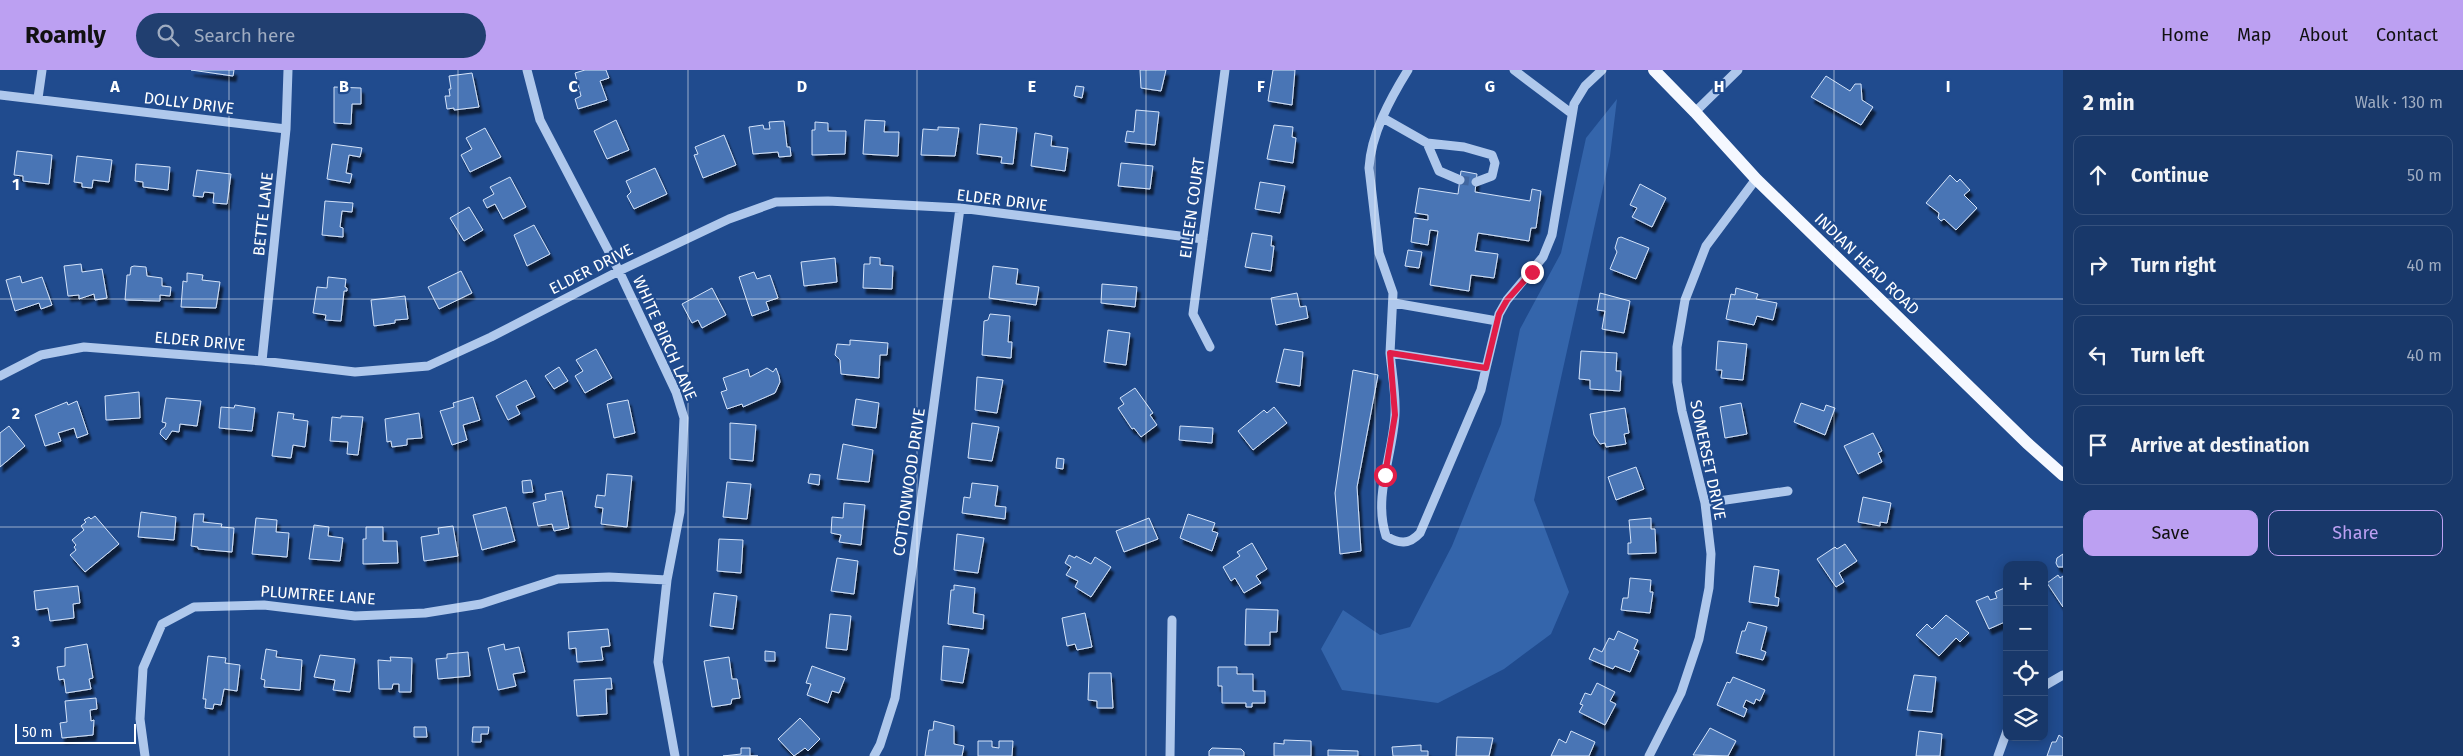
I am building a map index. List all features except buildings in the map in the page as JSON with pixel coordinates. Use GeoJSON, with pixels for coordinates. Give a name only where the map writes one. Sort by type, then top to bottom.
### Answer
{"type":"FeatureCollection","features":[{"type":"Feature","properties":{"kind":"main road","name":"INDIAN HEAD ROAD"},"geometry":{"type":"LineString","coordinates":[[1654,70],[1696,112],[1756,179],[2027,443],[2063,475]]}},
{"type":"Feature","properties":{"kind":"street"},"geometry":{"type":"LineString","coordinates":[[38,98],[42,70]]}},
{"type":"Feature","properties":{"kind":"street","name":"BETTE LANE"},"geometry":{"type":"LineString","coordinates":[[262,361],[286,129],[288,70]]}},
{"type":"Feature","properties":{"kind":"street","name":"WHITE BIRCH LANE"},"geometry":{"type":"LineString","coordinates":[[527,70],[540,120],[619,271],[676,392],[684,418],[680,512],[666,580],[658,662],[675,756]]}},
{"type":"Feature","properties":{"kind":"street","name":"EILEEN COURT"},"geometry":{"type":"LineString","coordinates":[[1210,347],[1193,314],[1225,70]]}},
{"type":"Feature","properties":{"kind":"street"},"geometry":{"type":"LineString","coordinates":[[1408,70],[1383,118],[1372,145],[1369,168],[1379,253],[1393,292],[1394,302],[1390,353],[1395,415],[1381,511],[1386,536],[1400,543],[1413,541],[1420,533],[1481,390],[1496,321],[1507,300],[1543,257],[1552,235],[1571,113],[1585,86],[1602,70]]}},
{"type":"Feature","properties":{"kind":"street"},"geometry":{"type":"LineString","coordinates":[[1514,70],[1571,113]]}},
{"type":"Feature","properties":{"kind":"street"},"geometry":{"type":"LineString","coordinates":[[1696,112],[1738,70]]}},
{"type":"Feature","properties":{"kind":"street","name":"DOLLY DRIVE"},"geometry":{"type":"LineString","coordinates":[[0,95],[38,98],[172,117],[286,129]]}},
{"type":"Feature","properties":{"kind":"street"},"geometry":{"type":"LineString","coordinates":[[1383,118],[1427,143],[1464,147],[1492,155],[1495,163],[1492,176],[1476,182]]}},
{"type":"Feature","properties":{"kind":"street"},"geometry":{"type":"LineString","coordinates":[[1427,143],[1440,171],[1460,180]]}},
{"type":"Feature","properties":{"kind":"street","name":"SOMERSET DRIVE"},"geometry":{"type":"LineString","coordinates":[[1649,756],[1681,693],[1700,639],[1709,588],[1711,554],[1705,503],[1682,411],[1677,382],[1677,347],[1685,300],[1706,246],[1756,179]]}},
{"type":"Feature","properties":{"kind":"street","name":"ELDER DRIVE"},"geometry":{"type":"LineString","coordinates":[[0,376],[41,355],[84,347],[262,361],[355,372],[428,366],[491,338],[619,271],[729,219],[776,202],[828,201],[960,208],[1203,239]]}},
{"type":"Feature","properties":{"kind":"street","name":"COTTONWOOD DRIVE"},"geometry":{"type":"LineString","coordinates":[[874,756],[880,745],[895,698],[960,208]]}},
{"type":"Feature","properties":{"kind":"street"},"geometry":{"type":"LineString","coordinates":[[1394,302],[1496,321]]}},
{"type":"Feature","properties":{"kind":"street"},"geometry":{"type":"LineString","coordinates":[[1390,353],[1486,368]]}},
{"type":"Feature","properties":{"kind":"street"},"geometry":{"type":"LineString","coordinates":[[1705,503],[1788,491]]}},
{"type":"Feature","properties":{"kind":"street","name":"PLUMTREE LANE"},"geometry":{"type":"LineString","coordinates":[[146,756],[140,720],[143,668],[162,624],[194,607],[264,605],[355,616],[425,613],[480,604],[558,579],[609,577],[666,580]]}},
{"type":"Feature","properties":{"kind":"street"},"geometry":{"type":"LineString","coordinates":[[1170,756],[1172,620]]}},
{"type":"Feature","properties":{"kind":"street"},"geometry":{"type":"LineString","coordinates":[[2048,684],[2063,675]]}},
{"type":"Feature","properties":{"kind":"street"},"geometry":{"type":"LineString","coordinates":[[1998,756],[2003,741]]}},
{"type":"Feature","properties":{"kind":"shaded area"},"geometry":{"type":"Polygon","coordinates":[[[1617,99],[1610,156],[1534,500],[1569,592],[1551,634],[1504,669],[1438,703],[1342,690],[1321,649],[1343,610],[1380,635],[1410,627],[1452,546],[1501,424],[1520,329],[1561,253],[1586,138],[1617,99]]]}},
{"type":"Feature","properties":{"kind":"tunnel"},"geometry":{"type":"LineString","coordinates":[[1460,180],[1476,182]]}},
{"type":"Feature","properties":{"kind":"route"},"geometry":{"type":"LineString","coordinates":[[1385,475],[1395,415],[1390,353],[1486,368],[1499,314],[1507,300],[1532,272]]}}]}
